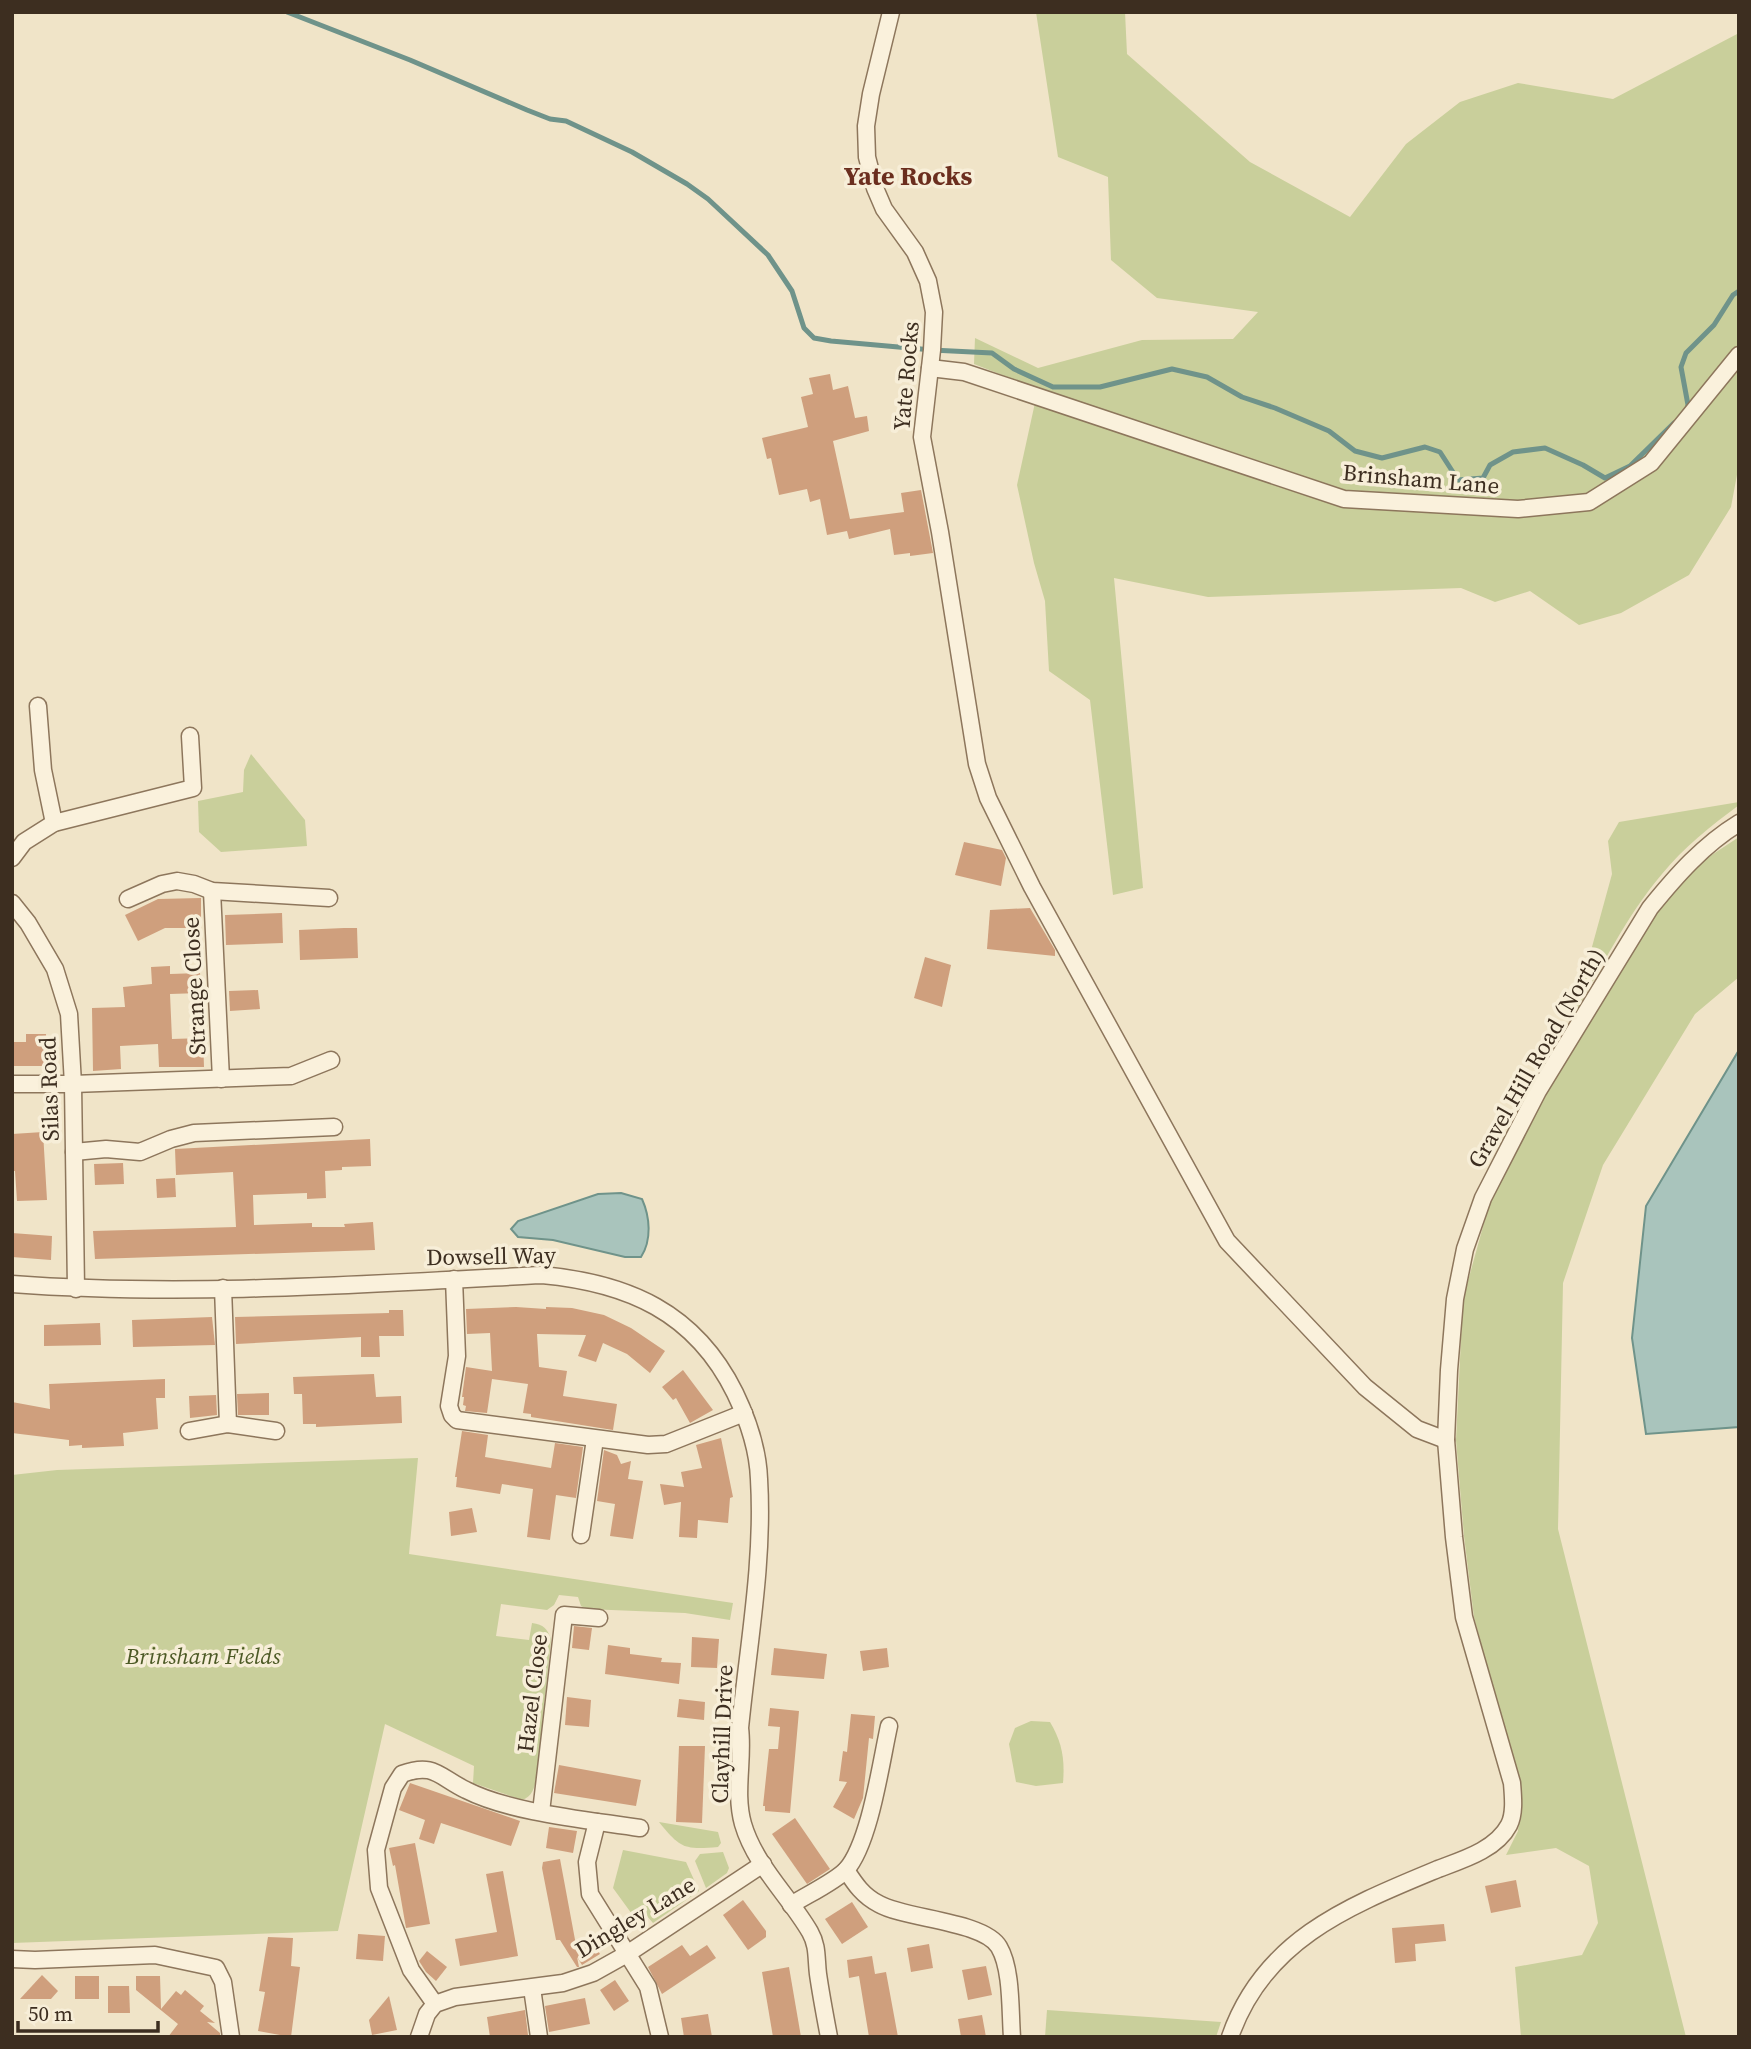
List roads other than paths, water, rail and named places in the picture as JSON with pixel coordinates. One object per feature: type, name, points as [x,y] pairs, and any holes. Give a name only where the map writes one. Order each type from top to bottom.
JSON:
[{"type":"street","name":"Yate Rocks","points":[[891,12],[871,93],[866,126],[867,157],[884,209],[915,252],[928,281],[934,312],[922,438],[940,532],[977,764],[988,798],[1032,887],[1227,1241],[1364,1387],[1417,1429],[1446,1440]]},
{"type":"street","name":"Brinsham Lane","points":[[930,368],[964,372],[1344,499],[1518,509],[1589,502],[1651,463],[1739,355]]},
{"type":"street","points":[[38,706],[43,770],[54,823]]},
{"type":"street","points":[[12,858],[24,842],[54,823],[193,788],[190,736]]},
{"type":"street","name":"Gravel Hill Road (North)","points":[[1230,2037],[1246,1998],[1260,1977],[1294,1944],[1352,1908],[1487,1847],[1510,1824],[1512,1783],[1464,1616],[1446,1440],[1455,1299],[1465,1249],[1483,1198],[1538,1091],[1650,908],[1698,854],[1739,823]]},
{"type":"street","name":"Strange Close","points":[[128,899],[162,884],[177,881],[212,891],[328,898]]},
{"type":"street","name":"Strange Close","points":[[212,891],[220,1079]]},
{"type":"street","name":"Silas Road","points":[[12,904],[28,923],[55,969],[69,1014],[74,1084],[76,1289]]},
{"type":"street","name":"Strange Close","points":[[12,1084],[291,1076],[331,1060]]},
{"type":"street","points":[[74,1152],[107,1149],[141,1152],[171,1139],[194,1133],[334,1127]]},
{"type":"street","name":"Dowsell Way","points":[[12,1283],[76,1289],[223,1288],[542,1275],[574,1278],[634,1296],[681,1323],[707,1346],[724,1371],[744,1413],[760,1478],[751,1620]]},
{"type":"street","points":[[454,1279],[457,1356],[449,1406],[457,1420],[648,1445],[666,1444],[744,1413]]},
{"type":"street","points":[[223,1288],[228,1424]]},
{"type":"street","points":[[189,1431],[228,1424],[276,1431]]},
{"type":"street","points":[[581,1535],[595,1439]]},
{"type":"street","name":"Hazel Close","points":[[541,1812],[564,1615],[599,1618]]},
{"type":"street","name":"Clayhill Drive","points":[[751,1620],[740,1728],[742,1745],[738,1793],[742,1821],[750,1844],[811,1934],[818,1951],[817,1969],[829,2037]]},
{"type":"street","points":[[792,1905],[846,1870],[858,1849],[889,1726]]},
{"type":"street","points":[[419,2037],[426,2014],[435,2004],[411,1970],[379,1888],[376,1850],[393,1788],[402,1774],[427,1768],[465,1790],[510,1806],[640,1828]]},
{"type":"street","points":[[597,1822],[587,1862],[590,1894],[648,1987],[660,2037]]},
{"type":"street","name":"Dingley Lane","points":[[435,2004],[455,1997],[563,1983],[593,1973],[627,1954],[763,1864]]},
{"type":"street","points":[[846,1870],[862,1894],[881,1906],[977,1931],[998,1944],[1006,1966],[1012,2037]]},
{"type":"street","points":[[12,1959],[155,1955],[216,1968],[223,1982],[231,2037]]},
{"type":"street","points":[[532,1988],[539,2037]]},
{"type":"water","points":[[1739,1050],[1739,1427],[1646,1434],[1632,1338],[1646,1206]]},
{"type":"water","points":[[621,1193],[642,1199],[645,1206],[648,1236],[641,1257],[625,1257],[553,1240],[518,1237],[511,1229],[518,1221],[598,1194]]},
{"type":"waterway","points":[[287,12],[550,119],[566,121],[632,152],[687,184],[708,199],[768,255],[792,291],[804,328],[814,338],[992,353],[1014,369],[1053,387],[1100,387],[1172,369],[1207,377],[1242,397],[1329,431],[1355,451],[1382,458],[1425,447],[1440,452],[1458,480],[1483,478],[1490,465],[1513,452],[1545,448],[1605,478],[1630,466],[1674,423]]},
{"type":"waterway","points":[[1686,412],[1688,405],[1681,367],[1686,353],[1714,325],[1733,295],[1739,291]]},
{"type":"district","name":"Yate Rocks","points":[[908,176]]},
{"type":"park label","name":"Brinsham Fields","points":[[203,1656]]}]
